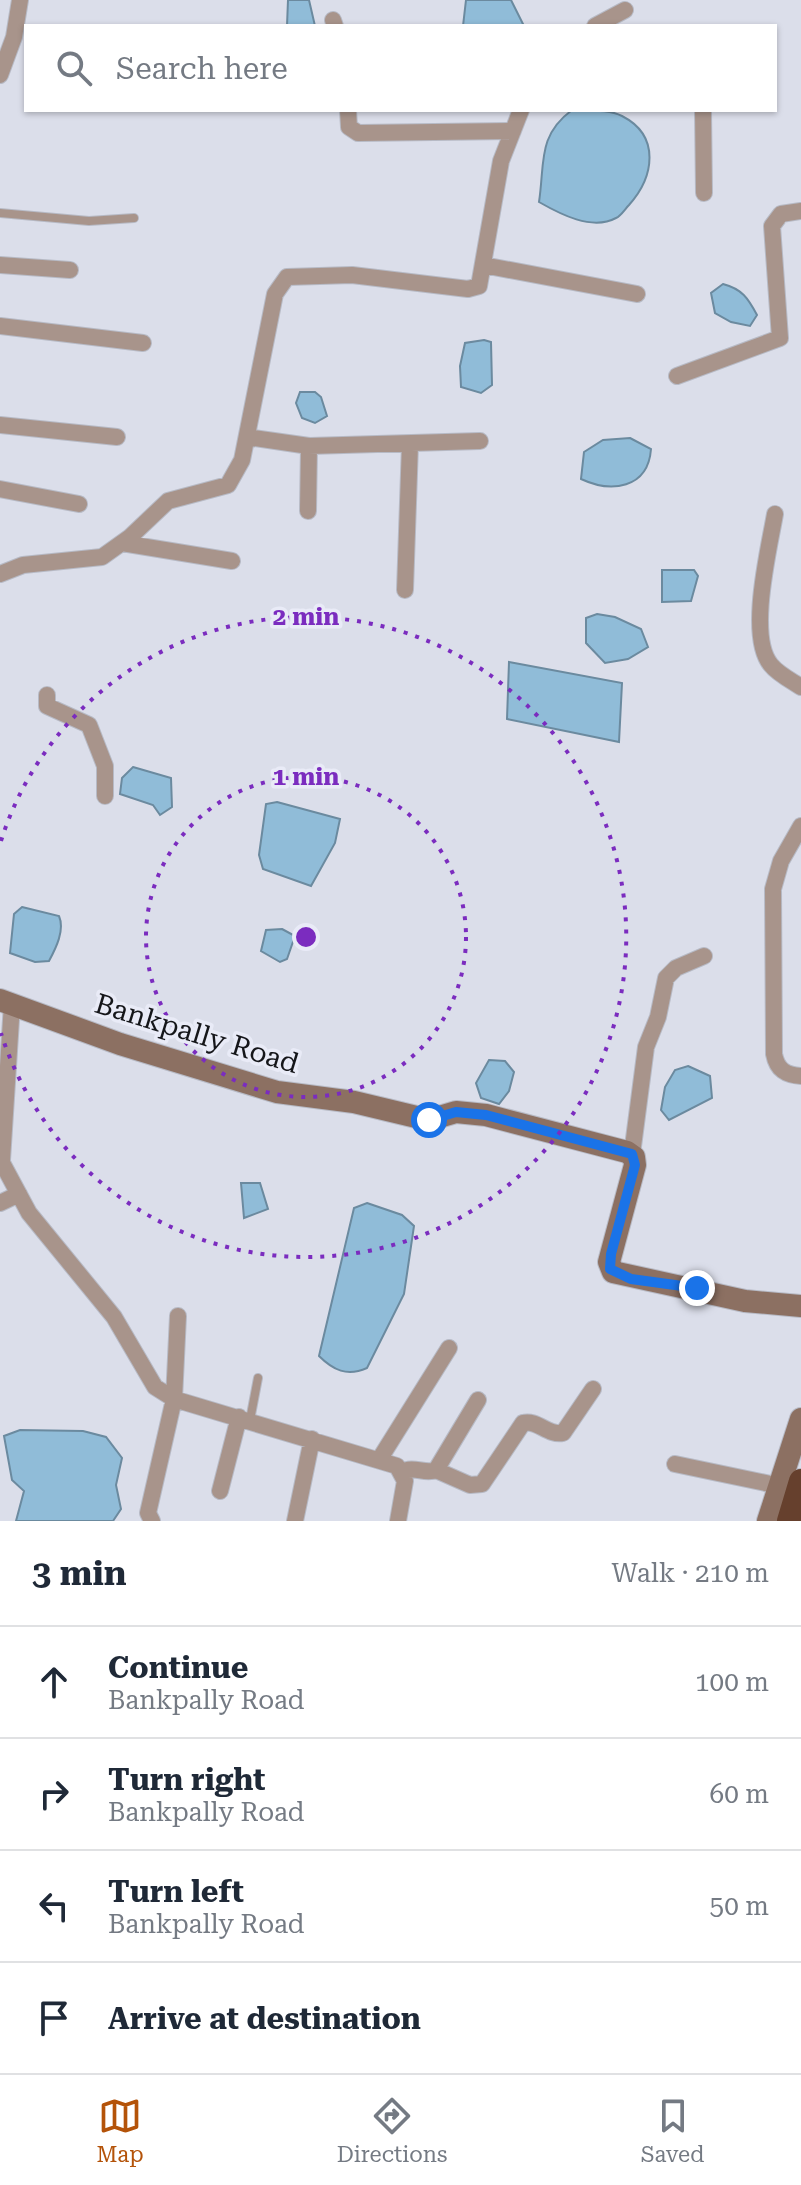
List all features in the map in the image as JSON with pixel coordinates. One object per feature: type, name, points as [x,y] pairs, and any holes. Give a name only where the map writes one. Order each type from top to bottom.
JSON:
[{"type":"highway","points":[[789,1521],[790,1484]]},
{"type":"street","points":[[0,75],[7,36],[20,0]]},
{"type":"street","points":[[599,24],[625,10]]},
{"type":"street","points":[[348,112],[349,127],[358,133],[513,131]]},
{"type":"street","points":[[0,574],[23,565],[89,561],[111,553],[168,501],[228,485],[242,460],[275,294],[287,277],[352,275],[468,289],[479,286],[501,161],[520,112]]},
{"type":"street","points":[[703,112],[704,193]]},
{"type":"street","points":[[677,376],[780,338],[772,226],[781,214],[801,211]]},
{"type":"street","points":[[0,265],[70,270]]},
{"type":"street","points":[[483,265],[534,278],[637,294]]},
{"type":"street","points":[[0,326],[143,343]]},
{"type":"street","points":[[0,425],[117,437]]},
{"type":"street","points":[[247,437],[309,446],[480,441]]},
{"type":"street","points":[[405,590],[410,444]]},
{"type":"street","points":[[308,511],[309,446]]},
{"type":"street","points":[[0,489],[79,504]]},
{"type":"street","points":[[775,514],[764,581],[760,637],[771,666],[801,687]]},
{"type":"street","points":[[122,543],[232,561]]},
{"type":"street","points":[[47,695],[47,706],[89,725],[105,766],[105,796]]},
{"type":"street","points":[[801,826],[781,861],[773,889],[774,1054],[784,1073],[801,1076]]},
{"type":"street","points":[[704,956],[676,968],[666,978],[658,1017],[646,1047],[632,1154],[635,1165],[609,1262],[613,1272],[745,1301],[801,1306]]},
{"type":"street","points":[[6,1002],[1,1160],[29,1213],[114,1317],[155,1387],[174,1399],[397,1466],[405,1481],[398,1521]]},
{"type":"street","name":"Bankpally Road","points":[[6,1002],[120,1044],[277,1092],[354,1102],[429,1120],[456,1112],[486,1115],[632,1154]]},
{"type":"street","points":[[0,1203],[19,1194]]},
{"type":"street","points":[[152,1521],[148,1513],[174,1399],[178,1316]]},
{"type":"street","points":[[379,1460],[449,1348]]},
{"type":"street","points":[[436,1470],[470,1485],[482,1484],[523,1423],[531,1422],[555,1434],[563,1433],[593,1389]]},
{"type":"street","points":[[402,1472],[412,1468],[430,1472],[436,1470],[478,1400]]},
{"type":"street","points":[[220,1491],[244,1418]]},
{"type":"street","points":[[768,1521],[790,1484],[801,1419]]},
{"type":"street","points":[[295,1521],[312,1439]]},
{"type":"street","points":[[675,1464],[790,1484]]},
{"type":"lane","points":[[0,213],[89,221],[134,218]]},
{"type":"lane","points":[[244,1418],[258,1378]]},
{"type":"water","points":[[288,0],[309,0],[315,24],[287,24]]},
{"type":"water","points":[[466,0],[511,0],[523,24],[463,24]]},
{"type":"water","points":[[570,112],[608,112],[635,124],[643,134],[650,158],[648,170],[637,194],[616,218],[607,222],[587,222],[539,202],[545,151],[553,130]]},
{"type":"water","points":[[723,284],[740,292],[751,304],[757,315],[750,326],[731,322],[715,313],[711,293]]},
{"type":"water","points":[[491,342],[492,385],[481,393],[461,387],[460,366],[465,343]]},
{"type":"water","points":[[300,392],[315,392],[321,397],[327,416],[315,423],[302,418],[296,403]]},
{"type":"water","points":[[630,438],[651,449],[643,473],[635,480],[604,486],[581,479],[584,452],[603,440]]},
{"type":"water","points":[[662,570],[694,570],[698,576],[691,601],[662,602]]},
{"type":"water","points":[[597,614],[615,617],[641,629],[648,647],[628,659],[605,663],[586,643],[586,618]]},
{"type":"water","points":[[509,662],[622,683],[619,742],[507,719]]},
{"type":"water","points":[[133,767],[171,778],[172,807],[160,815],[153,805],[120,794],[122,778]]},
{"type":"water","points":[[277,802],[340,819],[335,843],[311,886],[263,869],[259,855],[266,804]]},
{"type":"water","points":[[22,907],[59,916],[60,933],[49,961],[35,962],[10,953],[14,914]]},
{"type":"water","points":[[282,929],[295,936],[287,959],[280,962],[261,951],[266,930]]},
{"type":"water","points":[[489,1060],[505,1061],[514,1072],[509,1091],[499,1104],[481,1098],[476,1083]]},
{"type":"water","points":[[688,1066],[710,1076],[712,1098],[669,1120],[661,1110],[665,1087],[675,1070]]},
{"type":"water","points":[[241,1183],[260,1183],[268,1209],[244,1218]]},
{"type":"water","points":[[367,1203],[402,1215],[414,1226],[404,1294],[367,1368],[347,1372],[335,1368],[319,1356],[354,1208]]},
{"type":"water","points":[[20,1430],[83,1431],[106,1437],[122,1458],[116,1485],[121,1509],[113,1521],[16,1521],[24,1491],[12,1480],[4,1436]]},
{"type":"route","points":[[429,1120],[464,1111],[632,1154],[635,1165],[609,1262],[610,1269],[631,1279],[697,1288]]}]
